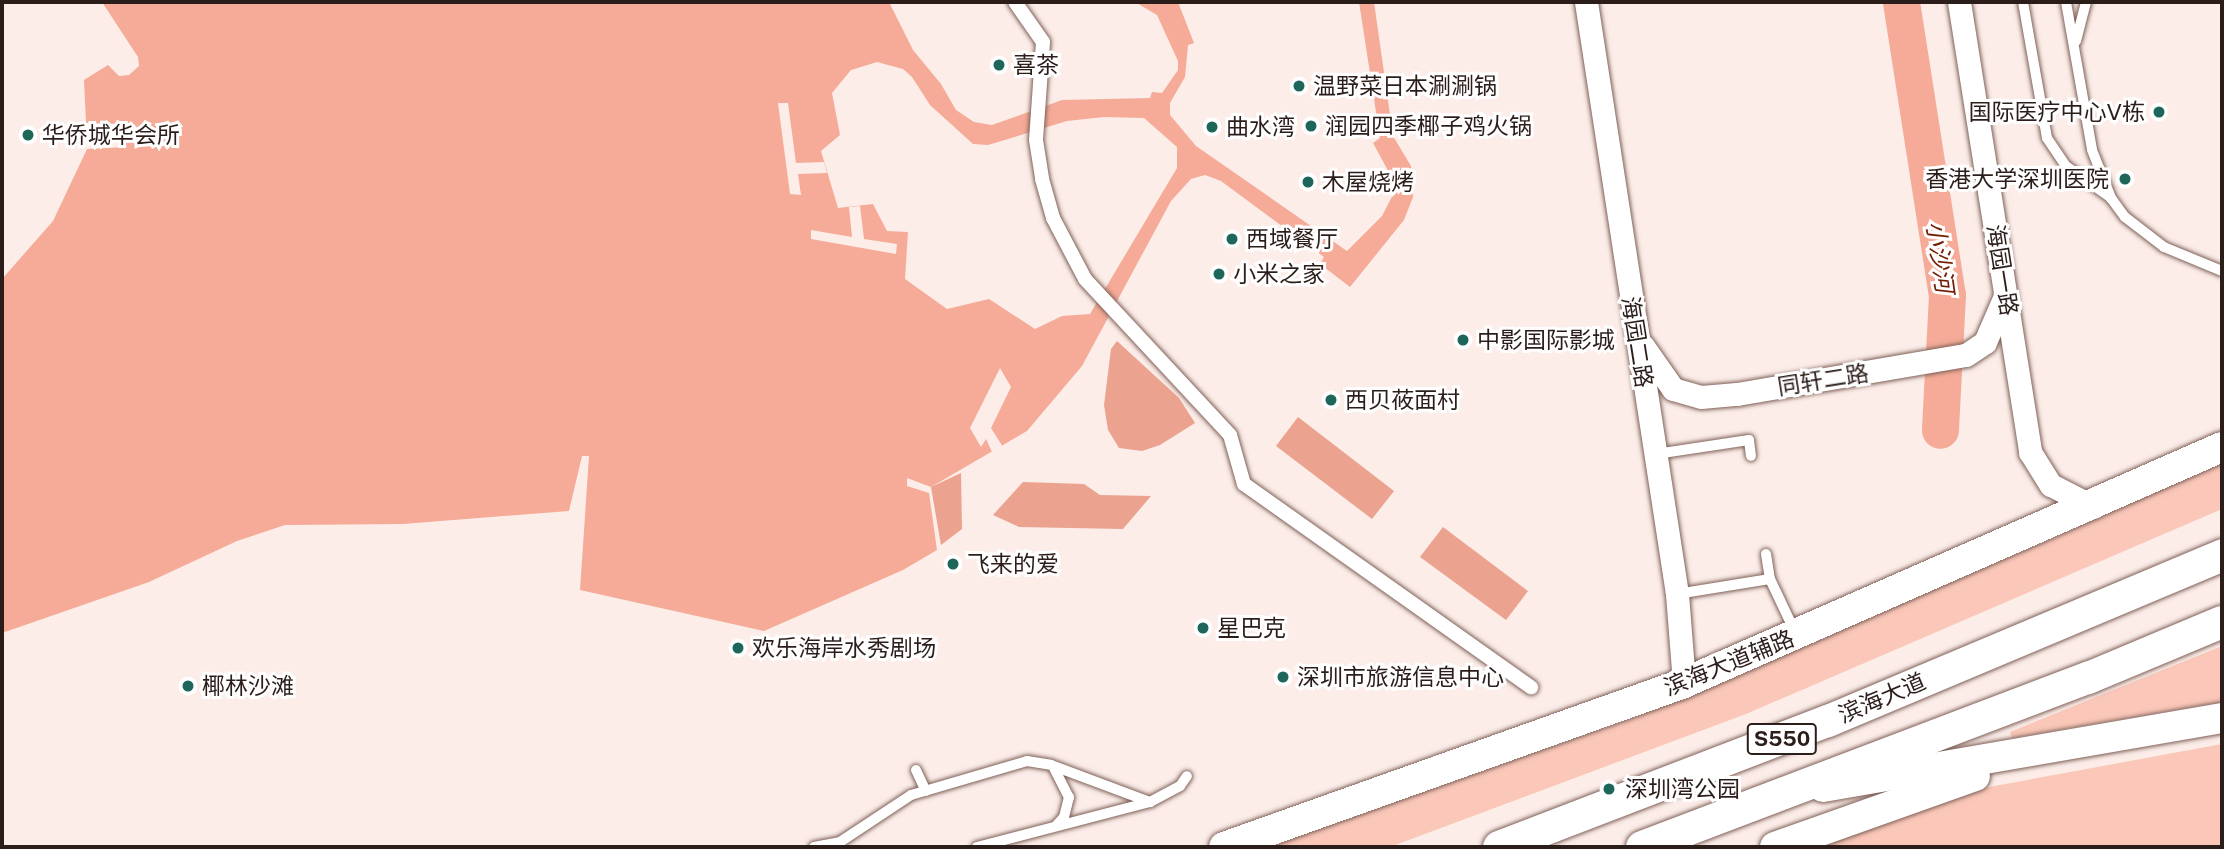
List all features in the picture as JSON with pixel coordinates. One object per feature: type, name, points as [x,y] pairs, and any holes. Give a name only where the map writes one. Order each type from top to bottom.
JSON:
[{"type":"highway","points":[[2061,622],[2222,535]]},
{"type":"highway","name":"滨海大道","points":[[1499,847],[1828,721],[2222,555]]},
{"type":"highway","name":"S550","points":[[1642,847],[1786,794],[2222,622]]},
{"type":"main road","name":"滨海大道辅路","points":[[1224,847],[1684,683],[2094,507],[2222,447]]},
{"type":"main road","points":[[1786,794],[2222,718]]},
{"type":"main road","points":[[1775,847],[1944,786],[2120,734]]},
{"type":"street","points":[[1015,2],[1043,42],[1037,140],[1053,218],[1085,279],[1119,319],[1230,435],[1244,484],[1531,687]]},
{"type":"street","name":"海园二路","points":[[1585,2],[1656,454],[1676,594],[1684,683]]},
{"type":"street","name":"海园一路","points":[[1959,2],[2006,292],[2026,436],[2036,465],[2059,492],[2094,507]]},
{"type":"street","name":"同轩二路","points":[[1635,330],[1673,389],[1701,397],[1966,355],[1989,336],[2006,292]]},
{"type":"lane","points":[[2023,2],[2047,138],[2067,166],[2111,198]]},
{"type":"lane","points":[[2066,2],[2092,150],[2111,198],[2125,217],[2164,247],[2222,271]]},
{"type":"lane","points":[[2077,58],[2076,38],[2086,2]]},
{"type":"lane","points":[[1656,454],[1749,440],[1751,456]]},
{"type":"lane","points":[[1766,554],[1770,579],[1797,636]]},
{"type":"lane","points":[[1676,594],[1770,579]]},
{"type":"lane","points":[[814,847],[839,842],[911,795],[1013,764],[1051,765],[1150,802]]},
{"type":"lane","points":[[1051,765],[1069,797],[1064,817],[1055,826]]},
{"type":"lane","points":[[916,770],[926,791]]},
{"type":"lane","points":[[976,847],[1150,802],[1180,786],[1187,776]]},
{"type":"shaded area","points":[[102,2],[889,2],[913,50],[941,84],[956,110],[974,122],[992,125],[1062,100],[1150,98],[1152,92],[1162,93],[1178,70],[1178,61],[1157,15],[1135,2],[1178,2],[1194,43],[1188,45],[1185,77],[1170,103],[1170,115],[1196,146],[1347,251],[1382,216],[1397,187],[1373,143],[1380,138],[1359,2],[1374,2],[1393,136],[1411,166],[1413,197],[1404,220],[1350,287],[1320,264],[1324,257],[1221,181],[1205,175],[1191,179],[1171,201],[1082,366],[1027,431],[931,487],[907,478],[907,486],[929,493],[937,550],[903,570],[764,631],[580,590],[589,456],[582,456],[569,511],[403,524],[285,525],[237,541],[149,582],[2,633],[2,279],[53,221],[87,149],[126,147],[125,124],[86,123],[84,80],[108,65],[119,76],[129,75],[139,66],[138,57]],"holes":[[[877,62],[903,69],[912,77],[930,105],[973,144],[988,145],[1067,121],[1104,117],[1144,118],[1177,147],[1177,168],[1090,314],[1062,316],[1035,329],[989,299],[947,309],[905,279],[908,232],[887,231],[873,204],[838,208],[821,151],[840,135],[832,93],[851,70]]]},
{"type":"shaded area","points":[[1117,341],[1179,398],[1195,423],[1160,445],[1142,451],[1119,448],[1108,430],[1104,405],[1111,349]]},
{"type":"shaded area","points":[[1298,417],[1394,491],[1372,519],[1276,446]]},
{"type":"shaded area","points":[[2222,457],[2222,509],[1746,714],[1390,847],[1262,847],[1632,719],[2068,532]]},
{"type":"shaded area","points":[[961,473],[962,529],[941,545],[931,487]]},
{"type":"shaded area","points":[[1023,482],[1084,484],[1100,495],[1151,496],[1123,529],[1019,527],[993,515]]},
{"type":"shaded area","points":[[1443,527],[1528,591],[1506,620],[1420,557]]},
{"type":"shaded area","points":[[2222,646],[2222,702],[2012,738],[2010,732]]},
{"type":"shaded area","points":[[2222,744],[2222,847],[1795,847],[1935,797]]},
{"type":"pier","points":[[778,103],[788,103],[796,163],[824,162],[827,173],[798,174],[801,195],[790,194]]},
{"type":"pier","points":[[860,206],[864,239],[897,244],[896,254],[811,239],[811,230],[852,237],[849,207]]},
{"type":"pier","points":[[1000,368],[1011,387],[991,428],[1003,447],[993,454],[986,439],[981,447],[970,428]]},
{"type":"waterway","name":"小沙河","points":[[1901,2],[1947,295],[1940,430]]},
{"type":"place","name":"喜茶","points":[[999,65]]},
{"type":"place","name":"温野菜日本涮涮锅","points":[[1299,86]]},
{"type":"place","name":"国际医疗中心V栋","points":[[2159,112]]},
{"type":"place","name":"润园四季椰子鸡火锅","points":[[1311,126]]},
{"type":"place","name":"曲水湾","points":[[1212,127]]},
{"type":"place","name":"华侨城华会所","points":[[28,135]]},
{"type":"place","name":"香港大学深圳医院","points":[[2125,179]]},
{"type":"place","name":"木屋烧烤","points":[[1308,182]]},
{"type":"place","name":"西域餐厅","points":[[1232,239]]},
{"type":"place","name":"小米之家","points":[[1219,274]]},
{"type":"place","name":"中影国际影城","points":[[1463,340]]},
{"type":"place","name":"西贝莜面村","points":[[1331,400]]},
{"type":"place","name":"飞来的爱","points":[[953,564]]},
{"type":"place","name":"星巴克","points":[[1203,628]]},
{"type":"place","name":"欢乐海岸水秀剧场","points":[[738,648]]},
{"type":"place","name":"深圳市旅游信息中心","points":[[1283,677]]},
{"type":"place","name":"椰林沙滩","points":[[188,686]]},
{"type":"place","name":"深圳湾公园","points":[[1609,789]]}]
